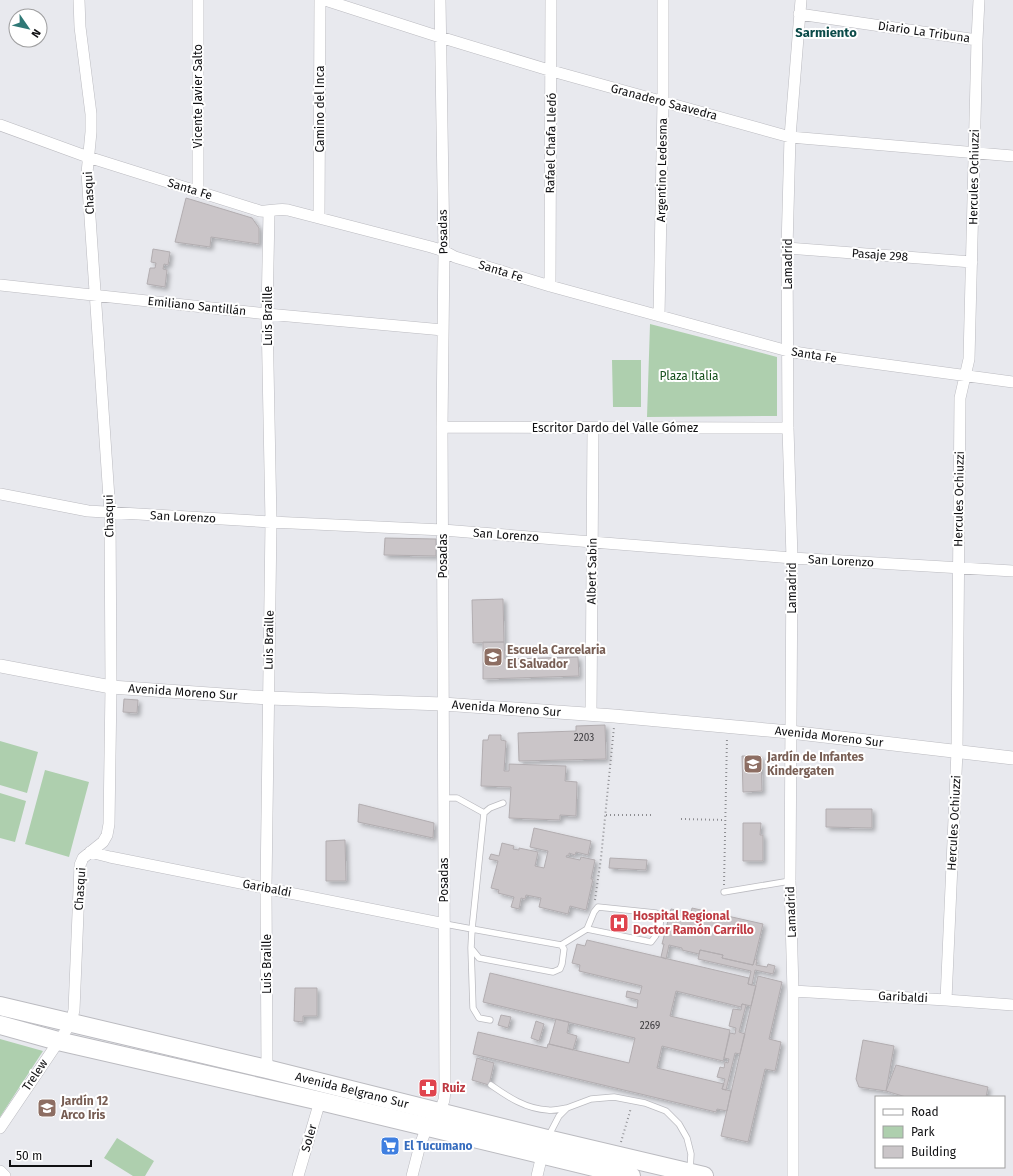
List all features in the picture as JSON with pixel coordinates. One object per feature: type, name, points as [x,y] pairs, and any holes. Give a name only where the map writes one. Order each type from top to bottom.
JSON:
[{"type":"highway","name":"Avenida Belgrano Sur","points":[[0,1006],[440,1111],[631,1176]]},
{"type":"highway","name":"Avenida Belgrano Sur","points":[[0,1025],[58,1041],[428,1126],[545,1147],[617,1155],[697,1174]]},
{"type":"street","name":"Chasqui","points":[[71,1022],[74,1010],[80,865],[83,858],[103,842],[107,835],[109,824],[111,687],[109,484],[87,173],[91,132],[91,114],[78,0]]},
{"type":"street","name":"Vicente Javier Salto","points":[[198,0],[198,191]]},
{"type":"street","name":"Camino del Inca","points":[[319,218],[320,0]]},
{"type":"street","name":"Granadero Saavedra","points":[[325,0],[552,71],[790,137],[1013,156]]},
{"type":"street","name":"Posadas","points":[[440,0],[444,251],[442,427],[445,924],[445,1091],[444,1100],[440,1111]]},
{"type":"street","name":"Rafael Chafa Lledó","points":[[550,286],[552,0]]},
{"type":"street","name":"Argentino Ledesma","points":[[659,316],[663,101],[663,0]]},
{"type":"street","name":"Lamadrid","points":[[793,1176],[793,991],[790,881],[792,558],[788,428],[787,248],[790,137],[801,0]]},
{"type":"street","name":"Hercules Ochiuzzi","points":[[946,1000],[957,751],[960,398],[969,359],[979,0]]},
{"type":"street","name":"Diario La Tribuna","points":[[799,14],[977,40]]},
{"type":"street","name":"Santa Fe","points":[[0,125],[88,157],[260,211],[269,212],[281,209],[444,251],[455,257],[550,286],[788,351],[1013,382]]},
{"type":"street","name":"Luis Braille","points":[[267,1069],[266,888],[271,522],[267,314],[269,212]]},
{"type":"street","name":"Pasaje 298","points":[[787,248],[972,262]]},
{"type":"street","name":"Emiliano Santillán","points":[[0,285],[267,314],[443,330]]},
{"type":"street","name":"Escritor Dardo del Valle Gómez","points":[[442,427],[788,428]]},
{"type":"street","name":"Albert Sabin","points":[[591,714],[593,428]]},
{"type":"street","name":"San Lorenzo","points":[[0,494],[88,511],[271,522],[443,530],[792,558],[1013,570]]},
{"type":"street","name":"Avenida Moreno Sur","points":[[0,666],[111,687],[268,698],[443,704],[591,714],[790,732],[1013,758]]},
{"type":"street","name":"Garibaldi","points":[[90,852],[118,859],[445,924]]},
{"type":"street","name":"Garibaldi","points":[[793,991],[1013,1005]]},
{"type":"street","name":"Trelew","points":[[0,1128],[71,1022]]},
{"type":"street","name":"Soler","points":[[298,1176],[320,1101]]},
{"type":"street","points":[[412,1176],[420,1145],[428,1126],[440,1111]]},
{"type":"street","points":[[537,1176],[545,1147]]},
{"type":"lane","points":[[444,798],[457,798],[484,813]]},
{"type":"lane","points":[[490,1020],[479,1018],[473,1008],[471,948],[472,929],[484,813],[490,808],[503,803]]},
{"type":"lane","points":[[724,892],[790,881]]},
{"type":"lane","points":[[445,924],[561,945],[587,929],[594,912],[598,907],[656,913],[660,918],[659,928],[656,936],[651,942],[587,929]]},
{"type":"lane","points":[[471,948],[479,958],[554,972],[560,969],[562,964],[564,949],[561,945]]},
{"type":"lane","points":[[491,1085],[513,1100],[530,1107],[549,1110],[567,1108],[591,1099],[614,1097],[645,1103],[666,1111],[679,1124],[687,1138],[697,1174]]},
{"type":"lane","points":[[545,1147],[559,1116],[567,1108]]},
{"type":"path","points":[[594,912],[606,815],[614,733],[614,716]]},
{"type":"path","points":[[724,892],[727,741],[729,726]]},
{"type":"path","points":[[606,815],[654,815]]},
{"type":"path","points":[[681,819],[725,820]]},
{"type":"path","points":[[617,1155],[633,1100]]},
{"type":"green space","name":"Plaza Italia","points":[[650,324],[777,357],[777,416],[647,417]]},
{"type":"green space","points":[[612,360],[641,360],[641,407],[613,407]]},
{"type":"green space","points":[[0,741],[38,752],[27,793],[0,785]]},
{"type":"green space","points":[[45,770],[89,782],[69,857],[25,844]]},
{"type":"green space","points":[[0,793],[26,801],[15,842],[0,838]]},
{"type":"green space","points":[[0,1039],[43,1051],[0,1117]]},
{"type":"green space","points":[[117,1138],[154,1161],[145,1176],[133,1176],[104,1158]]},
{"type":"building","points":[[186,198],[252,218],[259,228],[259,244],[211,237],[210,247],[175,242]]},
{"type":"building","points":[[153,249],[170,252],[168,265],[164,264],[163,269],[167,270],[165,287],[147,284],[150,268],[155,268],[156,263],[151,262]]},
{"type":"building","points":[[385,538],[436,539],[436,556],[384,555]]},
{"type":"building","points":[[503,599],[504,642],[473,643],[472,600]]},
{"type":"building","points":[[483,642],[504,642],[505,659],[578,657],[579,676],[483,679]]},
{"type":"building","points":[[124,699],[138,700],[137,713],[123,712]]},
{"type":"building","points":[[605,725],[606,759],[519,761],[518,733],[576,731],[576,726]]},
{"type":"building","points":[[489,735],[501,735],[501,740],[506,741],[504,771],[509,771],[509,764],[566,766],[565,781],[577,782],[576,816],[560,815],[560,820],[509,818],[511,787],[481,786],[483,740],[488,740]]},
{"type":"building","points":[[742,756],[761,756],[762,791],[743,792]]},
{"type":"building","points":[[359,804],[434,823],[433,838],[358,822]]},
{"type":"building","points":[[826,809],[872,809],[872,828],[826,827]]},
{"type":"building","points":[[743,823],[761,823],[760,835],[763,835],[763,861],[743,861]]},
{"type":"building","points":[[534,828],[591,841],[588,855],[576,852],[575,855],[569,853],[569,856],[567,855],[566,857],[580,860],[581,857],[595,860],[591,879],[593,879],[586,910],[570,906],[568,914],[539,907],[541,898],[526,895],[525,899],[521,898],[519,909],[511,907],[514,897],[498,893],[499,890],[491,888],[498,861],[489,859],[491,854],[499,856],[502,843],[514,846],[513,849],[519,850],[519,848],[538,852],[535,866],[544,868],[548,851],[530,847]]},
{"type":"building","points":[[345,840],[346,881],[326,881],[326,841]]},
{"type":"building","points":[[610,858],[647,860],[646,870],[609,868]]},
{"type":"building","points":[[692,908],[763,924],[753,965],[722,958],[723,955],[700,950],[699,954],[669,945],[666,959],[661,957],[664,944],[662,944],[671,909],[691,913]]},
{"type":"building","points":[[587,940],[749,978],[748,984],[756,986],[751,1006],[742,1004],[741,1007],[676,991],[670,1016],[730,1030],[723,1061],[662,1046],[657,1068],[724,1084],[722,1089],[731,1091],[727,1111],[717,1109],[716,1112],[473,1054],[478,1032],[547,1048],[549,1044],[629,1063],[635,1038],[483,1002],[490,973],[637,1008],[638,1000],[626,997],[627,991],[640,994],[642,986],[579,971],[580,965],[572,963],[577,944],[585,946]]},
{"type":"building","points":[[700,950],[723,955],[722,958],[753,965],[755,959],[757,960],[756,965],[767,967],[768,964],[775,966],[773,974],[755,970],[752,985],[748,984],[751,971],[698,959]]},
{"type":"building","points":[[758,976],[782,982],[769,1039],[781,1042],[775,1071],[765,1069],[748,1142],[721,1136]]},
{"type":"building","points":[[295,988],[317,988],[317,1016],[303,1016],[303,1022],[294,1021]]},
{"type":"building","points":[[742,1004],[746,1005],[739,1032],[745,1034],[740,1054],[735,1053],[726,1090],[722,1089],[725,1079],[717,1077],[720,1067],[724,1068],[725,1062],[728,1063],[729,1059],[724,1058],[730,1033],[735,1034],[736,1028],[729,1026],[733,1009],[741,1010]]},
{"type":"building","points":[[501,1015],[511,1017],[508,1028],[498,1025]]},
{"type":"building","points":[[556,1019],[569,1022],[567,1033],[577,1036],[573,1050],[549,1044]]},
{"type":"building","points":[[536,1021],[544,1024],[539,1041],[531,1038]]},
{"type":"building","points":[[863,1040],[894,1046],[886,1091],[859,1087],[856,1079]]},
{"type":"building","points":[[477,1058],[494,1063],[489,1085],[472,1080]]},
{"type":"building","points":[[896,1065],[988,1087],[986,1096],[903,1096],[886,1091]]},
{"type":"place","name":"Escuela Carcelaria El Salvador","points":[[493,657]]},
{"type":"place","name":"Jardín de Infantes Kindergaten","points":[[753,764]]},
{"type":"place","name":"Hospital Regional Doctor Ramón Carrillo","points":[[619,923]]},
{"type":"place","name":"Ruiz","points":[[428,1088]]},
{"type":"place","name":"Jardín 12 Arco Iris","points":[[47,1108]]},
{"type":"place","name":"El Tucumano","points":[[390,1146]]},
{"type":"district","name":"Sarmiento","points":[[826,32]]}]
